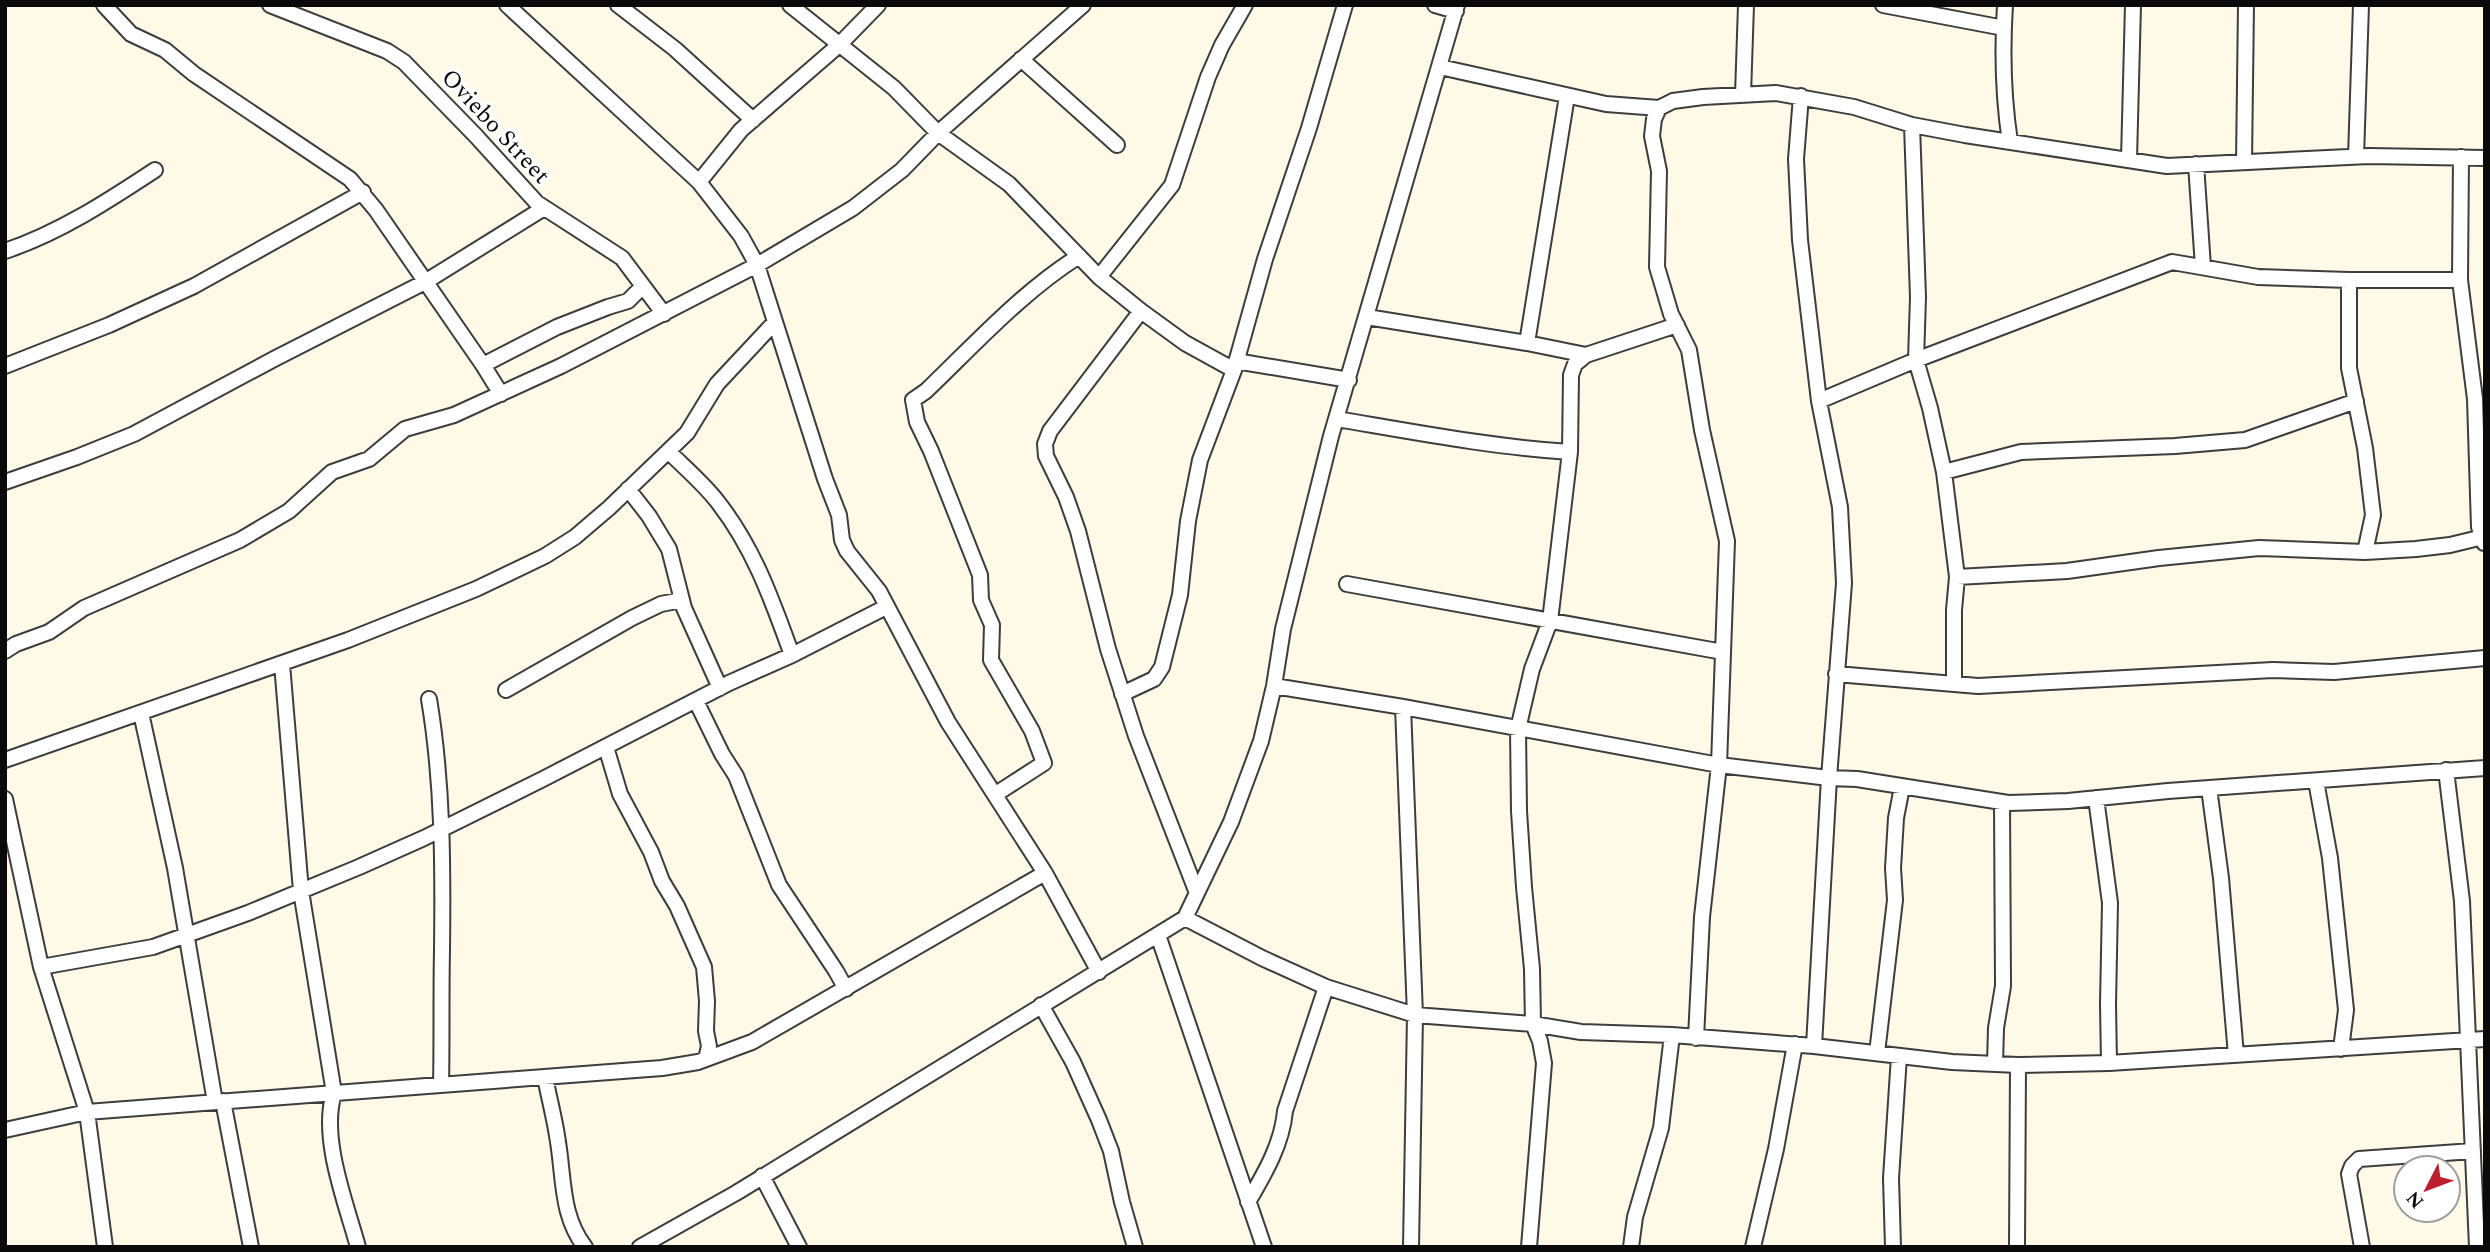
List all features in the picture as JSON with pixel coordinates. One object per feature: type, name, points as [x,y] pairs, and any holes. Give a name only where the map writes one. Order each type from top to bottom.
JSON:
[{"type":"street","points":[[104,5],[131,34],[166,50],[194,74],[350,179],[363,192],[501,394]]},
{"type":"street","name":"Oviebo Street","points":[[270,5],[387,51],[404,62],[544,208],[622,258],[664,314]]},
{"type":"street","points":[[507,5],[699,182],[741,236],[757,265],[839,515],[846,551],[879,591],[953,731],[1045,873],[1099,972]]},
{"type":"street","points":[[618,5],[675,49],[753,120]]},
{"type":"street","points":[[790,5],[894,88],[938,133],[1009,184],[1100,277],[1185,343],[1235,366],[1349,380]]},
{"type":"street","points":[[699,182],[731,141],[839,45],[878,5]]},
{"type":"street","points":[[5,651],[20,642],[48,632],[84,608],[240,540],[289,511],[332,472],[369,459],[405,429],[454,415],[664,314],[757,265],[853,208],[902,170],[938,133],[1083,5]]},
{"type":"street","points":[[1100,277],[1172,185],[1208,77],[1222,45],[1245,5]]},
{"type":"street","points":[[1122,694],[1154,679],[1162,667],[1180,595],[1188,520],[1200,460],[1235,366],[1265,259],[1309,128],[1345,5]]},
{"type":"street","points":[[640,1247],[762,1176],[1185,918],[1231,822],[1261,741],[1275,686],[1283,629],[1331,436],[1457,8],[1435,5]]},
{"type":"street","points":[[1743,94],[1746,5]]},
{"type":"street","points":[[1883,5],[2004,28]]},
{"type":"street","points":[[2005,5],[2004,98],[2010,142]]},
{"type":"street","points":[[2129,159],[2133,5]]},
{"type":"street","points":[[2244,162],[2246,5]]},
{"type":"street","points":[[2356,157],[2361,5]]},
{"type":"street","points":[[1021,59],[1117,145]]},
{"type":"street","points":[[1440,67],[1606,104],[1659,108],[1673,101],[1743,94],[1776,93],[1801,96],[1854,107],[1912,125],[2166,166],[2356,157],[2485,158]]},
{"type":"street","points":[[1527,343],[1567,96]]},
{"type":"street","points":[[1801,96],[1796,159],[1800,240],[1819,401],[1840,507],[1844,583],[1829,778],[1814,1045]]},
{"type":"street","points":[[1659,108],[1654,119],[1652,136],[1659,171],[1657,267],[1671,314],[1689,350],[1702,430],[1727,541],[1719,765],[1702,917],[1696,1038]]},
{"type":"street","points":[[1912,125],[1918,297],[1916,360],[1944,472],[1957,577],[1954,684]]},
{"type":"street","points":[[1957,577],[2067,570],[2259,548],[2365,552],[2416,549],[2484,540],[2479,527],[2475,399],[2460,281],[2461,157]]},
{"type":"street","points":[[2196,164],[2203,267]]},
{"type":"street","points":[[5,251],[31,242],[97,207],[155,170]]},
{"type":"street","points":[[5,366],[109,325],[194,286],[363,192]]},
{"type":"street","points":[[5,482],[134,434],[425,282],[544,208]]},
{"type":"street","points":[[996,794],[1044,763],[1032,731],[991,660],[992,625],[981,600],[980,575],[917,422],[913,400],[926,391],[1033,290],[1079,256]]},
{"type":"street","points":[[1819,401],[1916,360],[2172,262],[2258,277],[2460,281]]},
{"type":"street","points":[[2349,280],[2349,368],[2365,448],[2373,515],[2365,552]]},
{"type":"street","points":[[483,365],[557,327],[628,301],[643,286]]},
{"type":"street","points":[[1142,311],[1050,431],[1045,444],[1046,456],[1066,497],[1078,531],[1122,694],[1197,892]]},
{"type":"street","points":[[1367,317],[1586,355]]},
{"type":"street","points":[[5,760],[282,664],[466,594],[545,556],[575,537],[687,433],[717,384],[774,323]]},
{"type":"street","points":[[1529,1247],[1544,1063],[1540,1041],[1533,1024],[1532,969],[1519,811],[1518,729],[1532,669],[1550,621],[1570,452],[1572,375],[1575,364],[1586,355],[1677,325]]},
{"type":"street","points":[[1944,472],[2021,452],[2175,446],[2245,440],[2356,401]]},
{"type":"street","points":[[1337,419],[1478,442],[1570,452]]},
{"type":"street","points":[[668,451],[716,500],[742,537],[759,566],[792,655]]},
{"type":"street","points":[[628,489],[649,516],[669,549],[682,600],[720,688]]},
{"type":"street","points":[[1347,584],[1723,652]]},
{"type":"street","points":[[506,690],[632,618],[661,604],[682,600]]},
{"type":"street","points":[[41,967],[153,947],[301,891],[442,829],[886,607]]},
{"type":"street","points":[[1836,674],[1992,685],[2273,670],[2334,672],[2485,658]]},
{"type":"street","points":[[282,664],[301,891],[334,1093],[329,1108],[332,1143],[358,1247]]},
{"type":"street","points":[[1275,686],[1719,765],[1857,779],[2002,802],[2096,798],[2485,768]]},
{"type":"street","points":[[429,699],[437,747],[442,829],[441,1085]]},
{"type":"street","points":[[696,701],[736,776],[779,884],[846,989]]},
{"type":"street","points":[[1403,707],[1415,1015],[1411,1247]]},
{"type":"street","points":[[141,713],[251,1247]]},
{"type":"street","points":[[606,747],[621,794],[704,967],[709,1046],[706,1059]]},
{"type":"street","points":[[2446,770],[2462,901],[2477,1247]]},
{"type":"street","points":[[2316,781],[2330,858],[2346,1010],[2341,1049]]},
{"type":"street","points":[[1877,1053],[1895,900],[1893,868],[1896,818],[1902,787]]},
{"type":"street","points":[[2209,788],[2222,892],[2236,1055]]},
{"type":"street","points":[[2096,798],[2110,903],[2109,1063]]},
{"type":"street","points":[[5,799],[11,852],[41,967],[87,1112],[105,1247]]},
{"type":"street","points":[[1995,1064],[1996,1028],[2003,986],[2002,802]]},
{"type":"street","points":[[5,1130],[87,1112],[662,1068],[706,1059],[752,1042],[1045,873]]},
{"type":"street","points":[[1185,918],[1326,987],[1415,1015],[1533,1024],[1581,1032],[1814,1045],[1899,1056],[2018,1065],[2109,1063],[2485,1039]]},
{"type":"street","points":[[1158,934],[1264,1247]]},
{"type":"street","points":[[1248,1202],[1263,1176],[1283,1130],[1285,1111],[1326,987]]},
{"type":"street","points":[[1041,1005],[1073,1062],[1099,1120],[1111,1151],[1135,1247]]},
{"type":"street","points":[[1631,1247],[1635,1217],[1661,1128],[1672,1035]]},
{"type":"street","points":[[1753,1247],[1776,1149],[1795,1044]]},
{"type":"street","points":[[1893,1247],[1891,1178],[1899,1056]]},
{"type":"street","points":[[2017,1247],[2018,1065]]},
{"type":"street","points":[[545,1077],[558,1141],[565,1201],[573,1231],[585,1247]]},
{"type":"street","points":[[2362,1247],[2349,1174],[2359,1159],[2473,1151]]},
{"type":"street","points":[[762,1176],[799,1247]]}]
